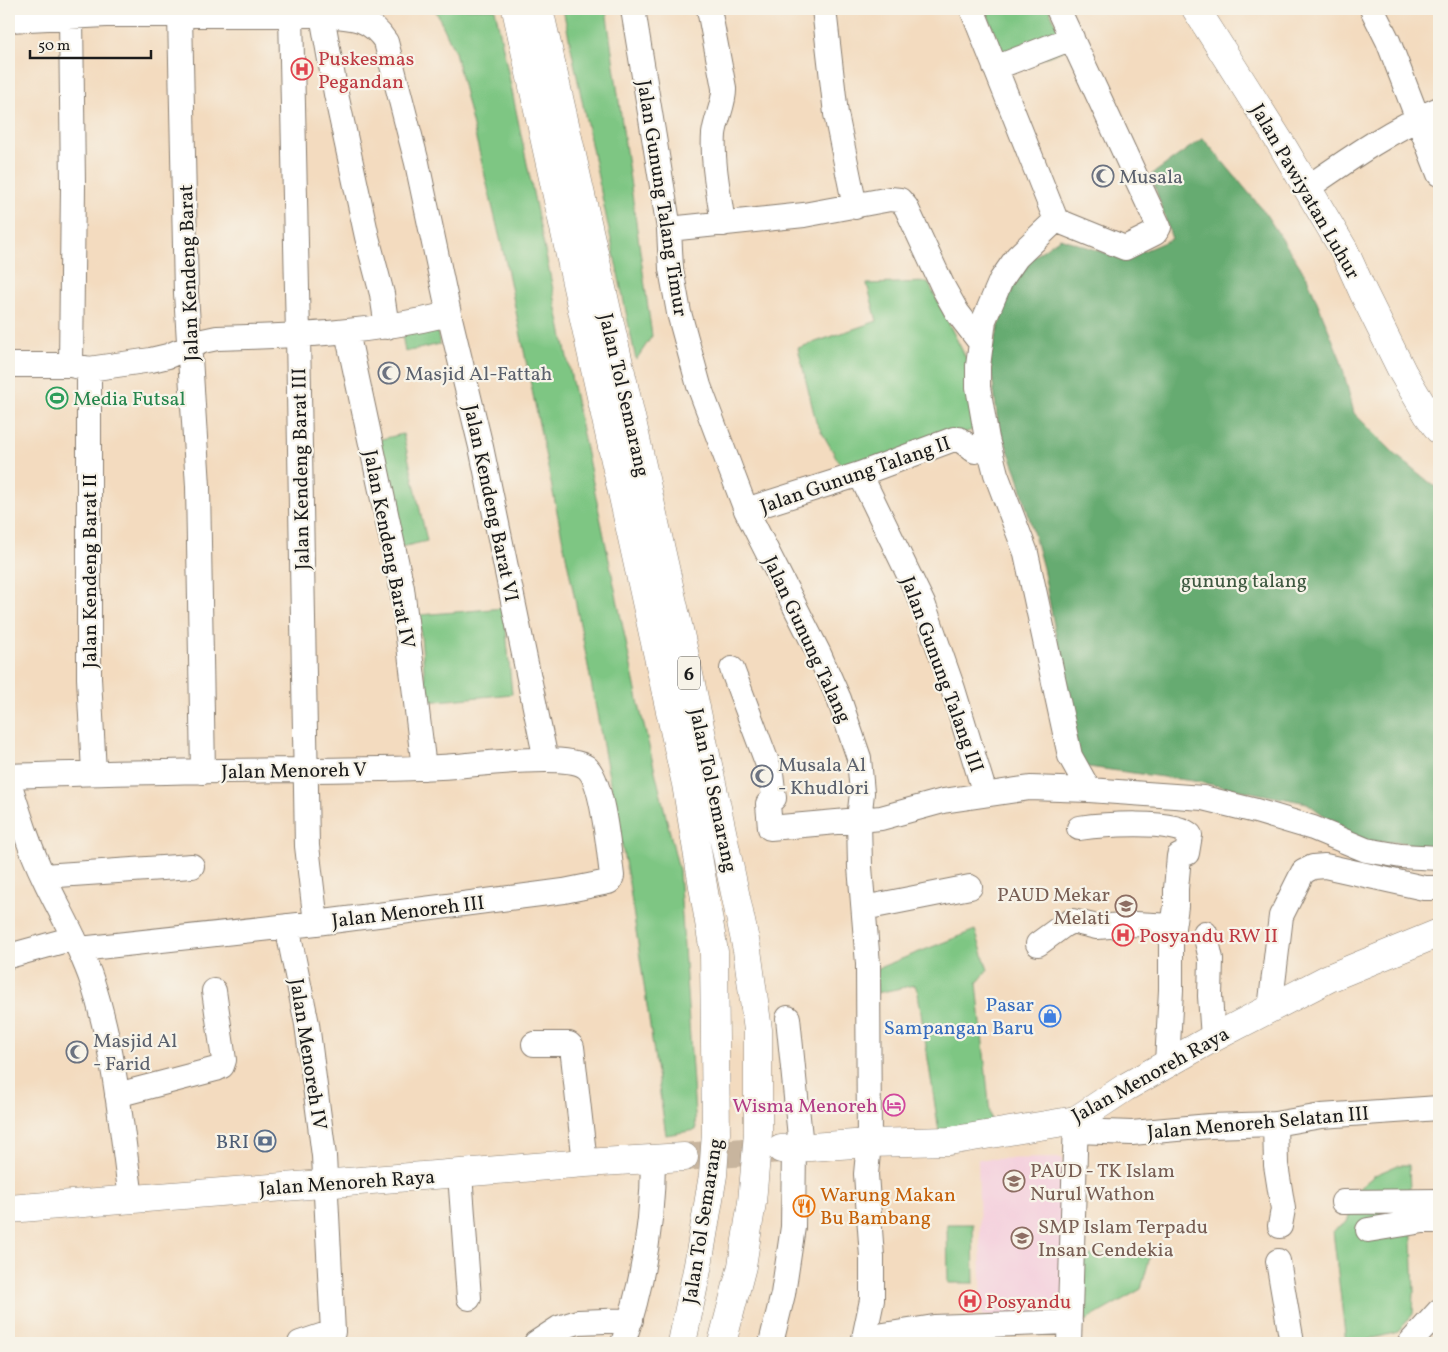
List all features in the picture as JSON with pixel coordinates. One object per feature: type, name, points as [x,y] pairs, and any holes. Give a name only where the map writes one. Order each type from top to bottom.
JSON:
[{"type":"main road","name":"Jalan Tol Semarang","points":[[516,9],[686,784],[714,952],[716,1133],[712,1175],[701,1247],[682,1343]]},
{"type":"main road","name":"Jalan Tol Semarang","points":[[539,9],[687,665],[747,950],[758,1030],[758,1133],[752,1202],[742,1266],[722,1343]]},
{"type":"main road","points":[[553,9],[578,186]]},
{"type":"main road","name":"Jalan Pawiyatan Luhur","points":[[1196,9],[1255,102],[1344,250],[1403,372],[1439,430]]},
{"type":"main road","name":"Jalan Menoreh Raya","points":[[792,1147],[949,1141],[1076,1126],[1126,1087],[1212,1038],[1329,978],[1439,933]]},
{"type":"main road","name":"Jalan Menoreh Raya","points":[[9,1209],[585,1163],[684,1157]]},
{"type":"street","name":"Jalan Gunung Talang Timur","points":[[633,9],[669,229],[671,269],[679,313],[699,386]]},
{"type":"street","points":[[709,9],[724,93],[716,118],[713,153],[723,224]]},
{"type":"street","points":[[824,9],[836,114],[856,206]]},
{"type":"street","points":[[972,9],[1056,220],[1125,248],[1155,233],[1158,227],[1058,9]]},
{"type":"street","points":[[1372,9],[1429,113],[1439,174]]},
{"type":"street","points":[[9,20],[71,16],[180,15],[232,11],[322,15],[357,13]]},
{"type":"street","name":"Jalan Kendeng Barat VI","points":[[357,13],[377,30],[386,42],[417,163],[449,314],[481,447],[546,760]]},
{"type":"street","name":"Jalan Kendeng Barat III","points":[[291,14],[307,846],[316,923]]},
{"type":"street","name":"Jalan Kendeng Barat","points":[[180,15],[186,293],[198,486],[204,772]]},
{"type":"street","points":[[322,15],[336,94],[367,237],[382,294],[387,327]]},
{"type":"street","name":"Jalan Kendeng Barat II","points":[[71,16],[73,186],[89,678],[94,772]]},
{"type":"street","points":[[995,68],[1072,38]]},
{"type":"street","points":[[1307,188],[1380,140],[1429,113]]},
{"type":"street","points":[[669,229],[804,215],[890,199],[900,200],[906,207],[944,289],[957,312],[980,342]]},
{"type":"street","points":[[1056,220],[1017,257],[1001,280],[984,320],[980,342],[978,387],[989,448],[996,474],[1026,553],[1070,756],[1088,790]]},
{"type":"street","points":[[9,365],[80,367],[151,360],[168,356],[190,346],[217,338],[298,336],[347,332],[387,327],[449,314]]},
{"type":"street","name":"Jalan Kendeng Barat IV","points":[[347,332],[402,588],[424,768]]},
{"type":"street","name":"Jalan Gunung Talang","points":[[699,386],[746,510],[819,654],[849,725],[859,758],[862,793],[859,819],[860,867],[868,964],[869,1143],[866,1174],[872,1257],[872,1300],[864,1340]]},
{"type":"street","name":"Jalan Gunung Talang II","points":[[746,510],[860,474],[956,438],[975,451],[989,448]]},
{"type":"street","name":"Jalan Gunung Talang III","points":[[860,474],[924,606],[953,689],[985,794]]},
{"type":"street","points":[[732,670],[771,773],[774,798],[768,804],[770,828],[881,818],[943,801],[1030,788],[1088,790],[1203,798],[1313,828],[1366,850],[1401,856],[1439,858]]},
{"type":"street","name":"Jalan Menoreh V","points":[[9,776],[94,772],[424,768],[546,760],[579,764]]},
{"type":"street","name":"Jalan Menoreh III","points":[[9,956],[77,943],[316,923],[564,891],[610,881],[612,876],[599,792],[591,773],[579,764]]},
{"type":"street","points":[[9,782],[24,828],[43,876],[77,943],[92,981],[106,1032],[131,1198]]},
{"type":"street","points":[[1079,828],[1134,824],[1176,828],[1189,833],[1189,850],[1187,853],[1179,856],[1171,942],[1171,990],[1167,1064]]},
{"type":"street","points":[[43,876],[192,866]]},
{"type":"street","points":[[1270,1009],[1281,916],[1303,872],[1325,866],[1424,888],[1439,888]]},
{"type":"street","points":[[864,908],[970,887]]},
{"type":"street","points":[[1038,944],[1072,921],[1097,927],[1135,924],[1173,926]]},
{"type":"street","name":"Jalan Menoreh IV","points":[[287,926],[312,1056],[324,1156],[333,1332],[300,1343]]},
{"type":"street","points":[[1205,932],[1212,959],[1210,996],[1212,1038]]},
{"type":"street","points":[[117,1095],[222,1066],[224,1060],[214,991]]},
{"type":"street","points":[[771,1343],[784,1294],[793,1227],[788,1018]]},
{"type":"street","points":[[534,1044],[569,1044],[572,1047],[585,1163]]},
{"type":"street","name":"Jalan Menoreh Selatan III","points":[[1076,1126],[1132,1133],[1195,1127],[1275,1124],[1329,1116],[1439,1108]]},
{"type":"street","points":[[1275,1124],[1276,1165],[1283,1209],[1280,1226]]},
{"type":"street","points":[[864,1340],[935,1335],[1070,1332],[1076,1126]]},
{"type":"street","points":[[623,1343],[631,1320],[646,1257],[653,1188],[653,1159]]},
{"type":"street","points":[[460,1174],[469,1298]]},
{"type":"street","points":[[1343,1202],[1439,1200]]},
{"type":"street","points":[[1368,1230],[1423,1220],[1439,1221]]},
{"type":"street","points":[[1278,1261],[1292,1343]]},
{"type":"street","points":[[1410,1343],[1439,1311]]},
{"type":"street","points":[[536,1343],[559,1328],[578,1322],[631,1320]]},
{"type":"shaded area","name":"SMP Islam Terpadu Insan Cendekia","points":[[1062,1158],[1065,1318],[982,1316],[978,1159]]},
{"type":"green space","points":[[435,9],[495,9],[639,705],[679,870],[696,1130],[666,1135],[629,883],[581,629],[506,263],[455,52]]},
{"type":"green space","points":[[563,9],[606,9],[652,336],[636,360]]},
{"type":"green space","points":[[985,9],[1049,9],[1067,49],[1011,71]]},
{"type":"green space","name":"gunung talang","points":[[1203,138],[1263,210],[1307,277],[1340,358],[1354,413],[1396,455],[1439,490],[1439,852],[1401,842],[1360,842],[1307,803],[1193,781],[1081,766],[1043,568],[1017,473],[998,424],[990,358],[1006,301],[1025,263],[1060,238],[1124,259],[1172,239],[1151,175]]},
{"type":"green space","points":[[928,282],[970,366],[975,429],[849,475],[844,471],[816,422],[798,348],[877,321],[867,284]]},
{"type":"green space","points":[[436,327],[440,344],[405,352],[402,334]]},
{"type":"green space","points":[[403,434],[427,541],[397,548],[373,441]]},
{"type":"green space","points":[[504,608],[512,694],[427,702],[419,615]]},
{"type":"green space","points":[[975,930],[988,970],[977,983],[991,1124],[939,1132],[918,993],[915,985],[877,993],[876,969]]},
{"type":"green space","points":[[1398,1165],[1409,1165],[1414,1292],[1413,1314],[1398,1332],[1355,1343],[1346,1343],[1333,1231],[1347,1222],[1357,1190],[1375,1175]]},
{"type":"green space","points":[[947,1224],[973,1224],[974,1283],[948,1283]]},
{"type":"green space","points":[[1152,1250],[1141,1289],[1085,1321],[1081,1256]]},
{"type":"tunnel","points":[[684,1157],[780,1149]]},
{"type":"place","name":"Puskesmas Pegandan","points":[[302,69]]},
{"type":"place","name":"Musala","points":[[1103,176]]},
{"type":"place","name":"Masjid Al-Fattah","points":[[389,373]]},
{"type":"place","name":"Media Futsal","points":[[57,398]]},
{"type":"place","name":"Musala Al - Khudlori","points":[[762,776]]},
{"type":"place","name":"PAUD Mekar Melati","points":[[1126,906]]},
{"type":"place","name":"Posyandu RW II","points":[[1123,935]]},
{"type":"place","name":"Pasar Sampangan Baru","points":[[1050,1016]]},
{"type":"place","name":"Masjid Al - Farid","points":[[77,1052]]},
{"type":"place","name":"Wisma Menoreh","points":[[894,1105]]},
{"type":"place","name":"BRI","points":[[265,1141]]},
{"type":"place","name":"PAUD - TK Islam Nurul Wathon","points":[[1014,1181]]},
{"type":"place","name":"Warung Makan Bu Bambang","points":[[804,1206]]},
{"type":"place","name":"SMP Islam Terpadu Insan Cendekia","points":[[1022,1238]]},
{"type":"place","name":"Posyandu","points":[[970,1301]]}]
